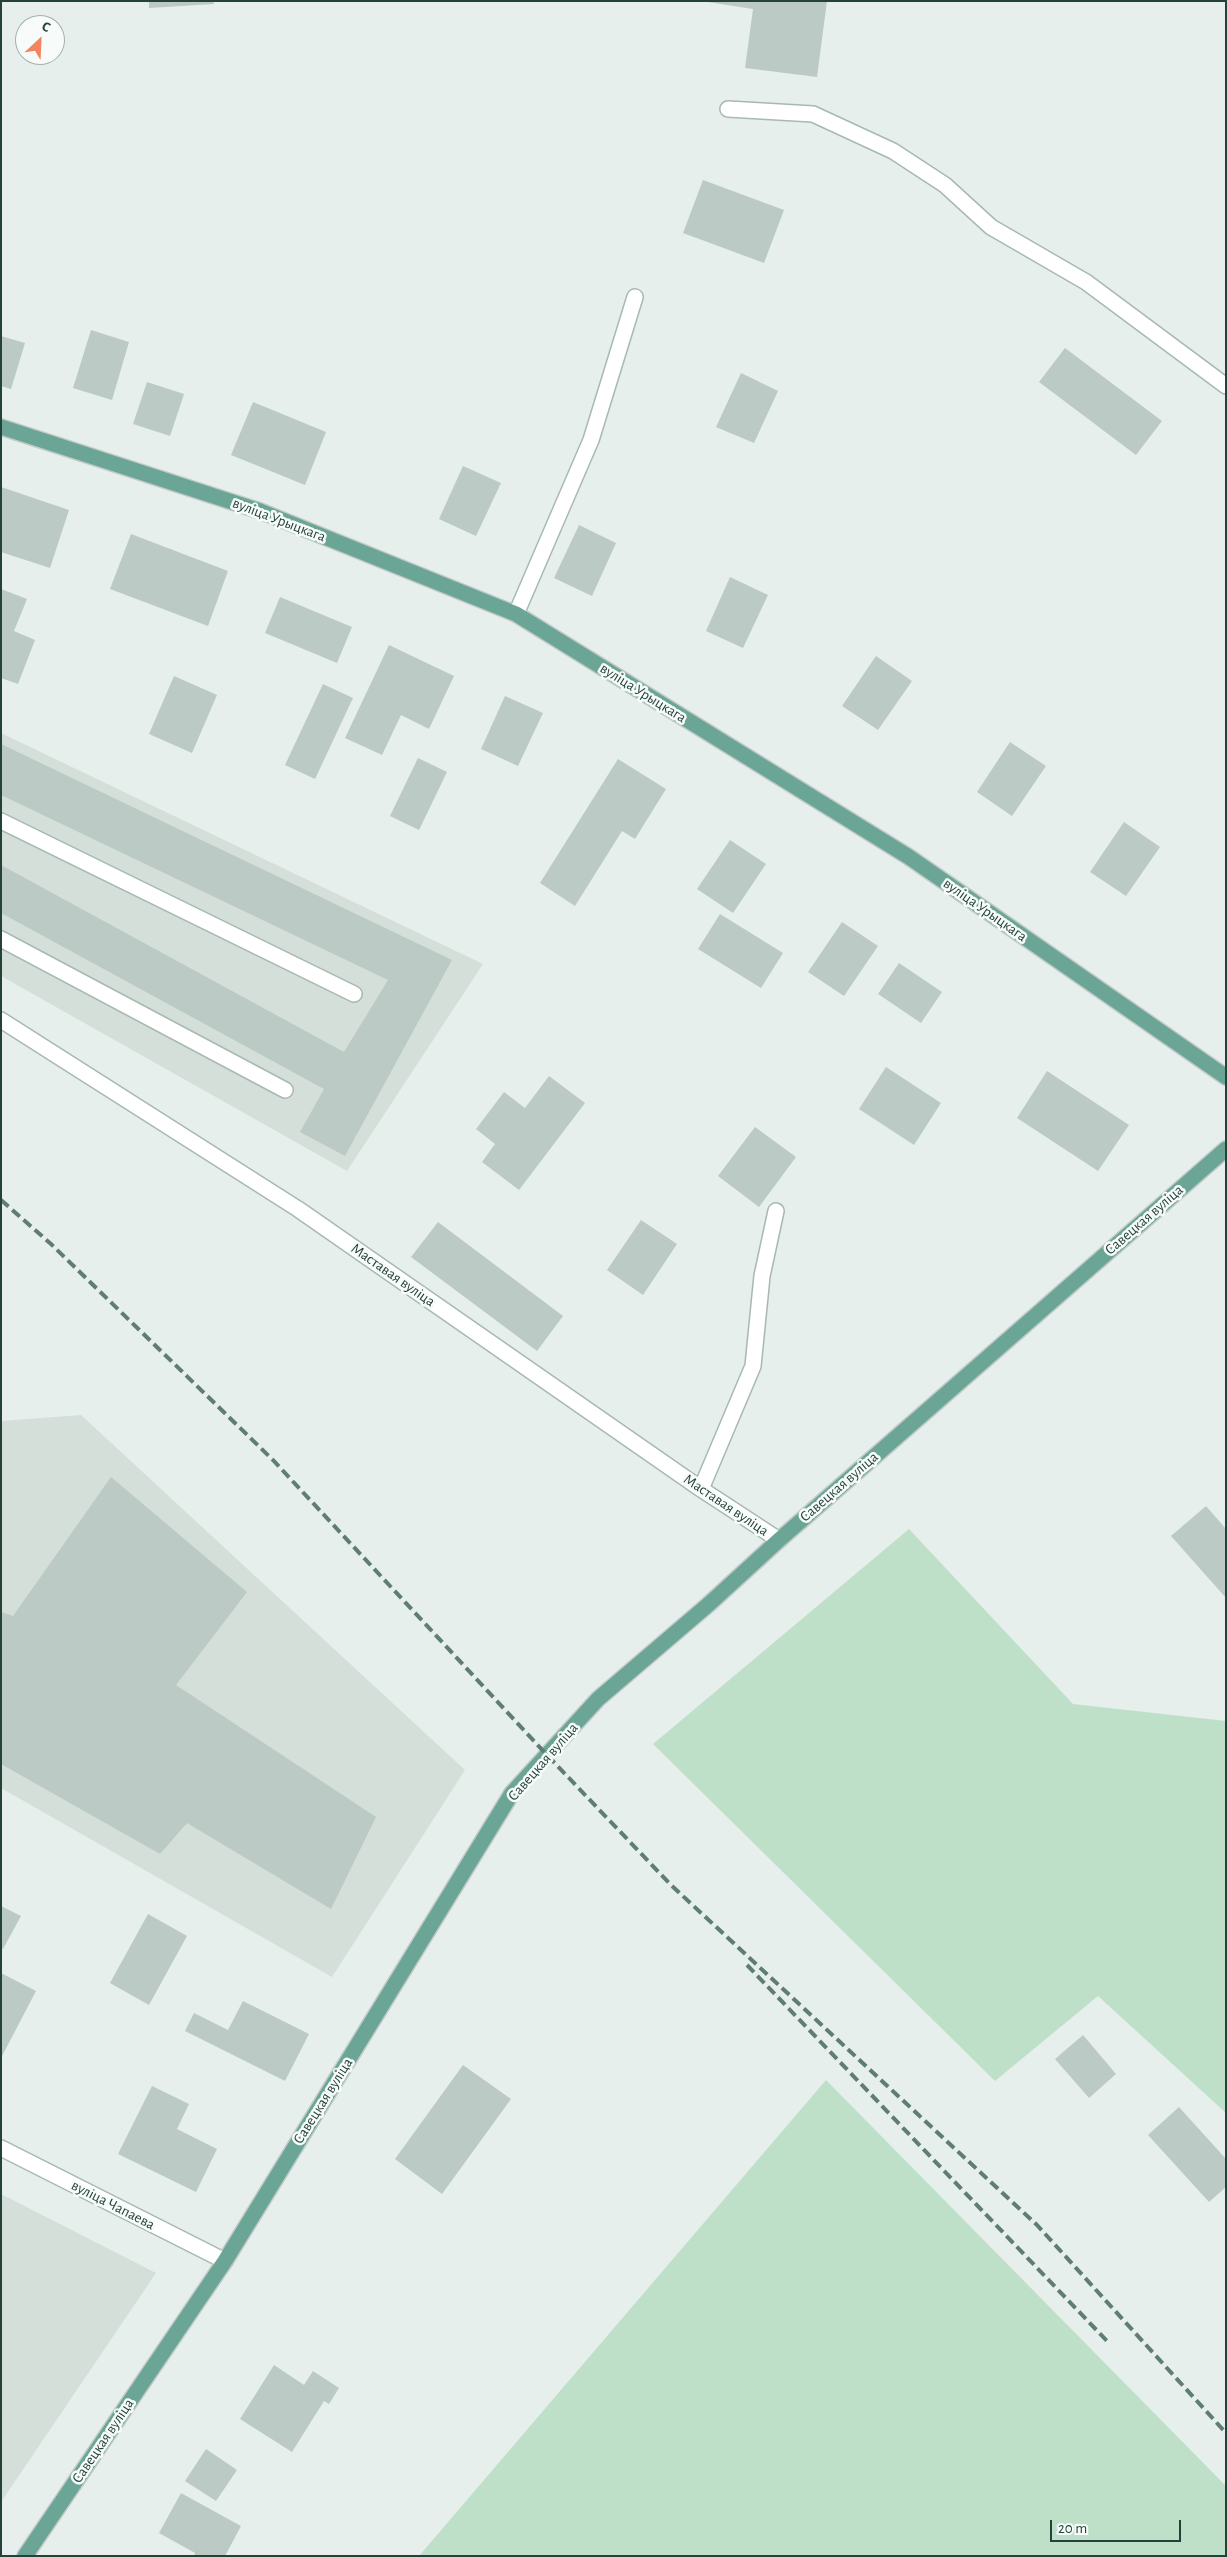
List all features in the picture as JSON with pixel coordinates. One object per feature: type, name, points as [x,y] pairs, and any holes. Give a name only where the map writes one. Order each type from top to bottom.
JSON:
[{"type":"main road","name":"вуліца Урыцкага","points":[[1,427],[260,511],[516,614],[910,857],[1226,1077]]},
{"type":"main road","name":"Савецкая вуліца","points":[[25,2556],[225,2261],[512,1793],[598,1700],[1226,1149]]},
{"type":"street","points":[[728,109],[813,114],[893,151],[945,185],[991,227],[1086,282],[1226,386]]},
{"type":"street","points":[[516,614],[591,440],[635,297]]},
{"type":"street","points":[[1,821],[354,994]]},
{"type":"street","points":[[1,939],[285,1090]]},
{"type":"street","name":"Маставая вуліца","points":[[1,1020],[298,1209],[701,1489],[779,1540]]},
{"type":"street","points":[[701,1489],[753,1366],[762,1276],[776,1211]]},
{"type":"street","name":"вуліца Чапаева","points":[[1,2148],[225,2261]]},
{"type":"shaded area","points":[[1,733],[483,964],[347,1171],[1,976]]},
{"type":"shaded area","points":[[81,1415],[465,1770],[332,1977],[1,1788],[1,1421]]},
{"type":"shaded area","points":[[1,2194],[156,2273],[1,2502]]},
{"type":"green space","points":[[909,1529],[1073,1704],[1226,1721],[1226,2113],[1098,1996],[995,2081],[653,1744]]},
{"type":"green space","points":[[826,2080],[1226,2486],[1226,2556],[419,2556]]},
{"type":"building","points":[[149,1],[213,1],[214,4],[149,8]]},
{"type":"building","points":[[701,1],[827,1],[817,77],[745,68],[753,9]]},
{"type":"building","points":[[703,180],[784,210],[764,263],[683,233]]},
{"type":"building","points":[[91,330],[129,342],[112,400],[73,388]]},
{"type":"building","points":[[1,336],[25,343],[11,389],[1,386]]},
{"type":"building","points":[[1065,348],[1162,421],[1136,455],[1039,382]]},
{"type":"building","points":[[741,373],[778,391],[754,443],[716,427]]},
{"type":"building","points":[[147,382],[184,394],[170,436],[133,424]]},
{"type":"building","points":[[253,402],[326,432],[305,485],[231,455]]},
{"type":"building","points":[[463,466],[501,483],[476,536],[439,519]]},
{"type":"building","points":[[1,487],[69,510],[50,568],[1,552]]},
{"type":"building","points":[[579,525],[616,543],[592,596],[554,578]]},
{"type":"building","points":[[131,534],[228,571],[208,626],[110,589]]},
{"type":"building","points":[[730,577],[768,595],[743,648],[706,631]]},
{"type":"building","points":[[1,589],[27,599],[14,631],[35,640],[18,684],[1,678]]},
{"type":"building","points":[[280,597],[352,627],[337,663],[265,633]]},
{"type":"building","points":[[389,645],[454,676],[429,729],[401,715],[382,755],[345,738]]},
{"type":"building","points":[[876,656],[912,681],[878,730],[842,706]]},
{"type":"building","points":[[174,676],[217,695],[192,753],[149,734]]},
{"type":"building","points":[[323,684],[353,698],[315,779],[285,765]]},
{"type":"building","points":[[505,696],[543,713],[518,766],[481,749]]},
{"type":"building","points":[[1010,742],[1046,766],[1012,816],[977,792]]},
{"type":"building","points":[[1,744],[452,960],[345,1156],[300,1132],[324,1089],[1,913],[1,865],[344,1052],[388,980],[1,795]]},
{"type":"building","points":[[418,758],[447,772],[419,830],[390,816]]},
{"type":"building","points":[[618,759],[666,789],[635,839],[622,831],[575,906],[540,883]]},
{"type":"building","points":[[1124,822],[1160,847],[1126,896],[1090,872]]},
{"type":"building","points":[[730,840],[766,864],[733,913],[697,889]]},
{"type":"building","points":[[720,914],[783,953],[761,988],[698,949]]},
{"type":"building","points":[[842,922],[878,946],[844,996],[808,972]]},
{"type":"building","points":[[899,963],[942,992],[921,1023],[878,994]]},
{"type":"building","points":[[886,1067],[941,1103],[914,1145],[859,1109]]},
{"type":"building","points":[[1047,1071],[1129,1125],[1098,1171],[1017,1118]]},
{"type":"building","points":[[549,1076],[585,1103],[519,1190],[482,1162],[495,1144],[476,1129],[504,1092],[525,1108]]},
{"type":"building","points":[[755,1127],[796,1157],[759,1207],[718,1176]]},
{"type":"building","points":[[641,1220],[677,1244],[643,1295],[607,1270]]},
{"type":"building","points":[[438,1222],[563,1316],[537,1351],[411,1257]]},
{"type":"building","points":[[111,1477],[247,1592],[176,1685],[376,1817],[331,1909],[187,1823],[160,1854],[1,1764],[1,1612],[13,1616]]},
{"type":"building","points":[[1206,1506],[1226,1529],[1226,1598],[1171,1536]]},
{"type":"building","points":[[1,1906],[21,1916],[3,1949],[1,1948]]},
{"type":"building","points":[[148,1914],[187,1936],[149,2005],[110,1983]]},
{"type":"building","points":[[1,1973],[36,1991],[1,2058]]},
{"type":"building","points":[[243,2001],[309,2034],[285,2081],[185,2031],[194,2013],[228,2030]]},
{"type":"building","points":[[1083,2035],[1116,2074],[1089,2098],[1055,2059]]},
{"type":"building","points":[[463,2065],[511,2099],[442,2194],[395,2159]]},
{"type":"building","points":[[152,2086],[189,2104],[177,2129],[217,2149],[196,2192],[118,2154]]},
{"type":"building","points":[[1179,2107],[1226,2159],[1226,2187],[1209,2202],[1148,2135]]},
{"type":"building","points":[[274,2365],[304,2385],[313,2371],[339,2388],[329,2404],[324,2401],[292,2452],[240,2419]]},
{"type":"building","points":[[206,2449],[237,2470],[216,2501],[185,2481]]},
{"type":"building","points":[[181,2493],[241,2526],[225,2556],[194,2556],[195,2553],[159,2533]]},
{"type":"railway","points":[[1,1200],[51,1244],[273,1460],[547,1755],[671,1885],[1037,2225],[1226,2433]]},
{"type":"railway","points":[[747,1965],[1108,2342]]}]
